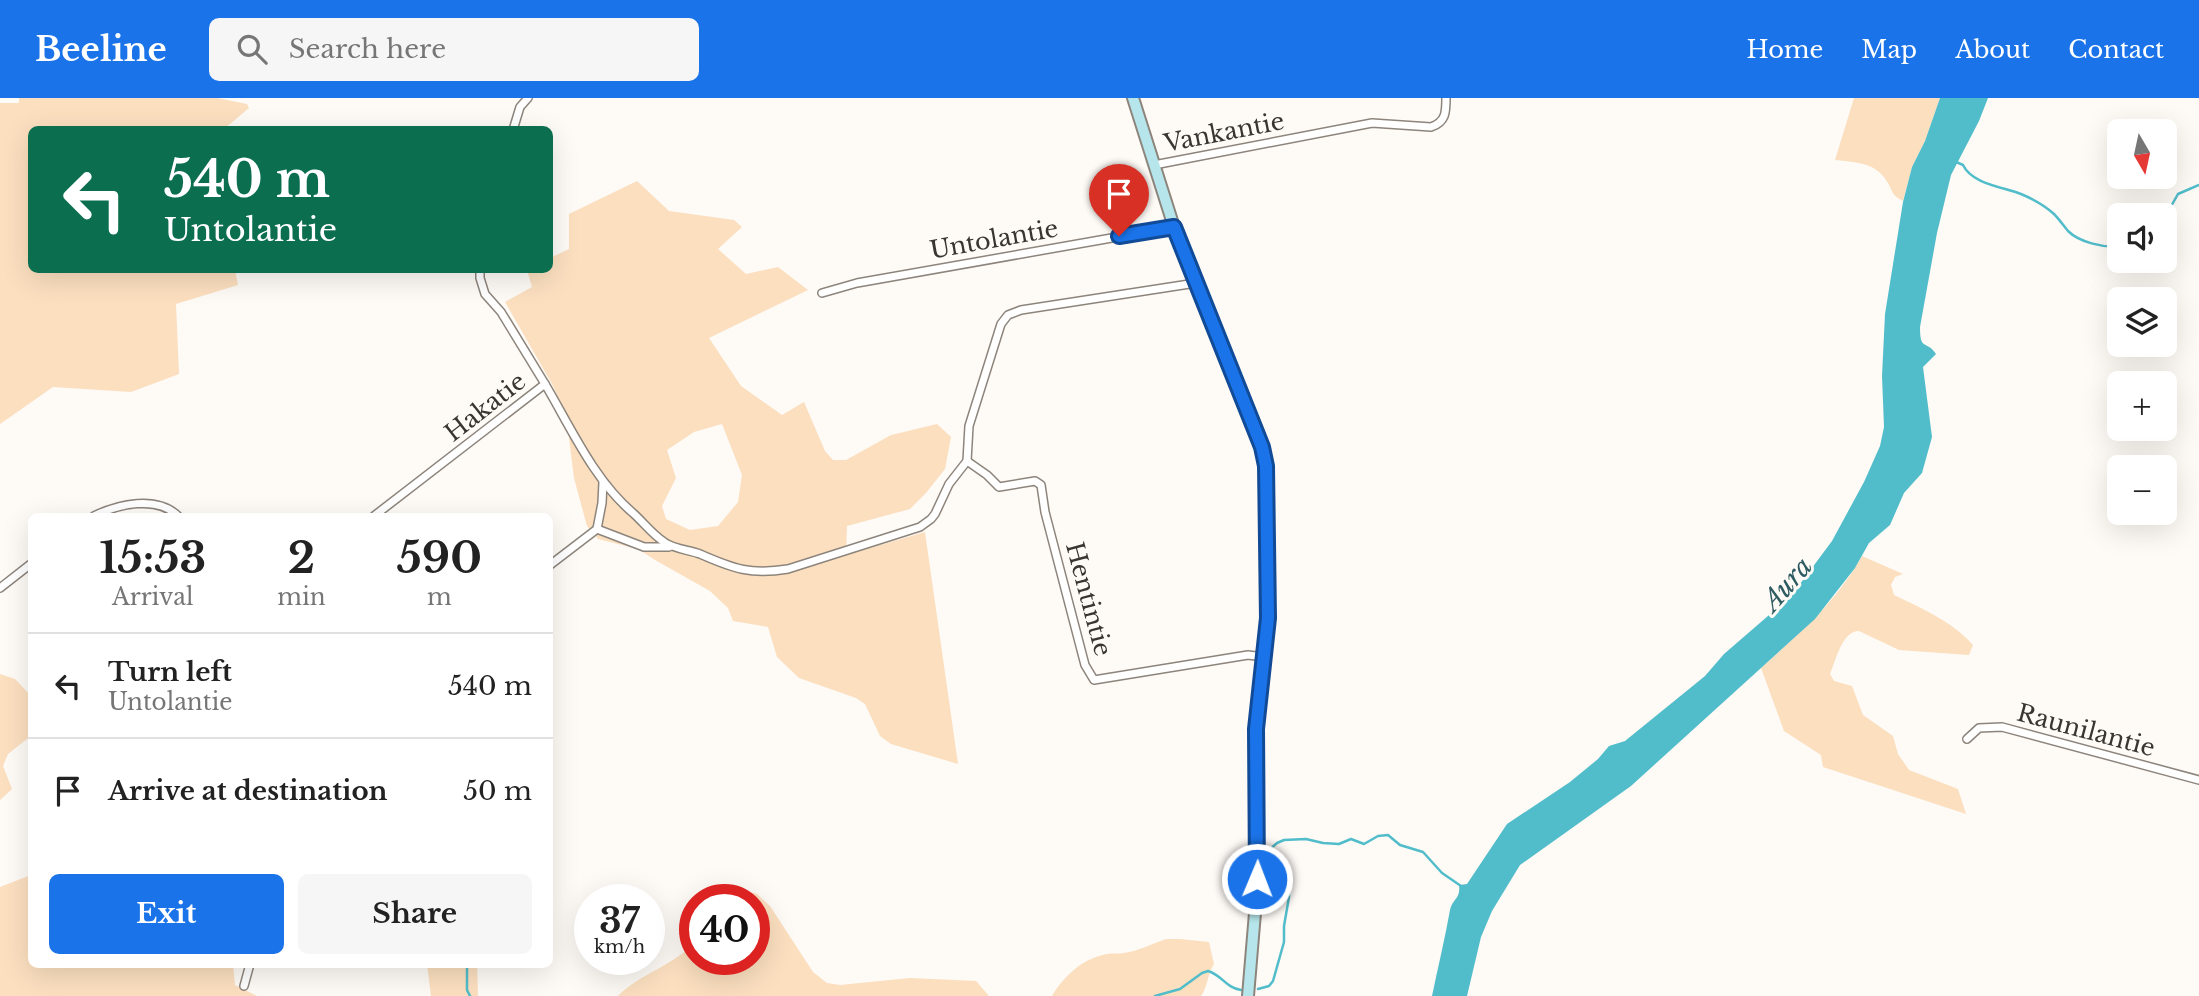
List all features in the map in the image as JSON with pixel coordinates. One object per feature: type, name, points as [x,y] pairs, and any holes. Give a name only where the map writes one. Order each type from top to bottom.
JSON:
[{"type":"street","points":[[514,126],[520,107],[528,98]]},
{"type":"street","points":[[1133,98],[1174,227],[1259,435],[1266,466],[1268,605],[1256,729],[1256,901],[1248,996]]},
{"type":"street","name":"Vankantie","points":[[1154,165],[1372,123],[1432,127],[1443,120],[1446,98]]},
{"type":"street","name":"Untolantie","points":[[822,293],[857,283],[1174,227]]},
{"type":"street","name":"Hakatie","points":[[378,513],[545,384],[506,320],[485,294],[480,273]]},
{"type":"street","points":[[545,384],[603,481],[623,506],[648,530],[667,544],[740,570],[771,572],[788,569],[926,523],[935,514],[948,484],[967,461],[969,426],[1001,324],[1008,315],[1021,310],[1196,283]]},
{"type":"street","name":"Hentintie","points":[[967,461],[988,475],[999,487],[1035,481],[1041,485],[1045,512],[1085,665],[1094,680],[1248,655],[1264,657]]},
{"type":"street","points":[[553,563],[597,528],[603,481]]},
{"type":"street","points":[[100,513],[110,508],[156,504],[166,506],[174,513]]},
{"type":"street","points":[[597,528],[644,547],[673,546]]},
{"type":"street","points":[[0,588],[28,566]]},
{"type":"street","name":"Raunilantie","points":[[1967,740],[1979,728],[2002,727],[2199,780]]},
{"type":"street","points":[[244,986],[249,968]]},
{"type":"shaded area","points":[[19,98],[217,98],[247,104],[249,108],[228,126],[28,126],[28,273],[236,273],[238,285],[176,304],[179,374],[131,392],[53,387],[0,424],[0,103],[19,103]]},
{"type":"shaded area","points":[[1854,98],[1940,98],[1925,141],[1912,167],[1903,201],[1894,194],[1881,174],[1870,166],[1835,160]]},
{"type":"shaded area","points":[[637,181],[669,211],[734,220],[742,227],[718,249],[746,274],[778,267],[808,290],[709,338],[741,386],[782,415],[804,402],[825,451],[833,460],[846,460],[891,435],[937,424],[951,437],[945,469],[926,493],[910,509],[847,526],[846,555],[925,532],[958,764],[891,744],[880,736],[865,704],[856,698],[799,678],[777,657],[768,627],[733,621],[728,608],[710,591],[638,549],[598,539],[587,526],[574,478],[566,414],[505,302],[532,287],[528,273],[553,273],[553,257],[569,249],[569,214]],"holes":[[[722,424],[742,475],[738,502],[718,526],[690,530],[666,519],[662,506],[676,478],[667,450],[694,432]]]},
{"type":"shaded area","points":[[1862,556],[1903,574],[1895,577],[1891,585],[1894,595],[1946,622],[1973,645],[1969,655],[1899,650],[1859,631],[1853,632],[1844,641],[1830,674],[1834,681],[1852,686],[1863,715],[1893,736],[1898,754],[1909,770],[1958,789],[1966,814],[1823,767],[1821,755],[1784,731],[1761,668],[1829,602]]},
{"type":"shaded area","points":[[0,674],[15,679],[28,693],[28,738],[8,754],[3,766],[12,789],[0,800]]},
{"type":"shaded area","points":[[28,876],[28,968],[233,968],[235,985],[257,996],[0,996],[0,887]]},
{"type":"shaded area","points":[[770,906],[813,972],[827,983],[840,985],[910,978],[976,981],[989,996],[618,996],[647,975],[665,975],[665,964],[679,955],[679,975],[770,975]]},
{"type":"shaded area","points":[[1166,939],[1209,942],[1214,964],[1201,996],[1052,996],[1068,975],[1090,959],[1134,951]]},
{"type":"shaded area","points":[[428,968],[477,968],[478,996],[431,996]]},
{"type":"water","points":[[1940,98],[1988,98],[1951,175],[1937,233],[1920,327],[1922,343],[1936,354],[1923,367],[1932,437],[1922,473],[1904,493],[1890,525],[1869,543],[1855,568],[1815,619],[1631,786],[1520,865],[1492,911],[1481,937],[1467,996],[1432,996],[1450,910],[1459,893],[1459,885],[1467,884],[1507,824],[1570,782],[1609,746],[1625,741],[1705,676],[1724,654],[1776,609],[1800,584],[1832,541],[1880,446],[1884,427],[1882,376],[1885,314],[1903,202],[1912,167],[1925,141]]},
{"type":"waterway","points":[[1954,161],[1963,165],[1973,177],[1981,181],[2038,202],[2078,238],[2107,246]]},
{"type":"waterway","points":[[2173,203],[2178,194],[2199,185]]},
{"type":"waterway","points":[[1258,989],[1269,986],[1273,981],[1284,942],[1289,878],[1276,873],[1267,865],[1269,850],[1277,843],[1306,839],[1339,844],[1351,839],[1364,844],[1378,836],[1388,835],[1400,845],[1423,852],[1442,873],[1461,886]]},
{"type":"waterway","points":[[467,968],[467,990],[470,996]]},
{"type":"waterway","points":[[1155,996],[1180,989],[1208,971],[1231,987],[1241,990]]},
{"type":"route","points":[[1119,236],[1174,227],[1262,447],[1266,466],[1269,566],[1268,618],[1256,729],[1257,879]]},
{"type":"water label","name":"Aura","points":[[1787,584]]}]
